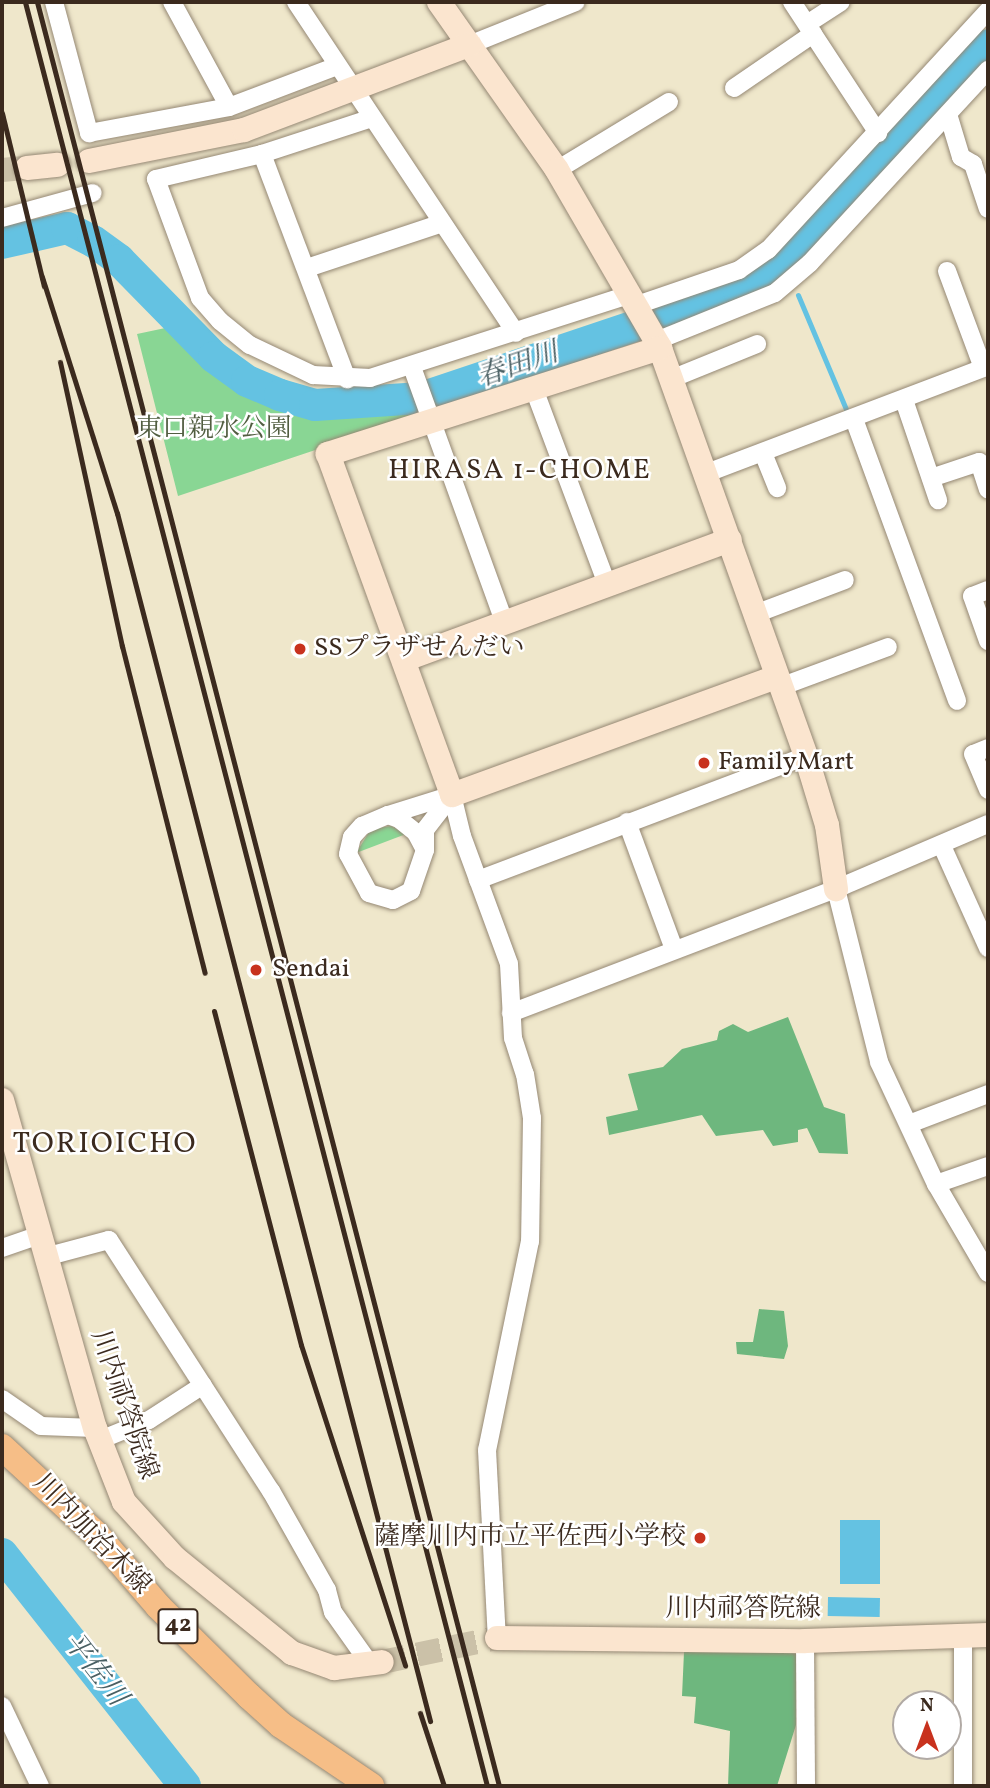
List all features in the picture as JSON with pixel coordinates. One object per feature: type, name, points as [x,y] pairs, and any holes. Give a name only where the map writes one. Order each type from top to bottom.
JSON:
[{"type":"main road","name":"川内加治木線","points":[[2,1447],[97,1535],[159,1606],[249,1696],[281,1725],[371,1786]]},
{"type":"street","points":[[54,2],[89,133],[229,107],[337,66]]},
{"type":"street","points":[[173,2],[229,107]]},
{"type":"street","points":[[296,2],[516,333]]},
{"type":"street","points":[[89,161],[244,130],[576,2]]},
{"type":"street","points":[[792,2],[878,133]]},
{"type":"street","points":[[734,88],[841,2]]},
{"type":"street","points":[[447,5],[469,45],[556,170],[657,342],[707,473],[806,756],[827,825],[836,890],[879,1062],[936,1184],[988,1273]]},
{"type":"street","points":[[372,118],[262,154],[156,179],[189,277],[220,321],[250,345],[313,375],[347,379],[412,367],[516,333],[636,303],[739,270],[768,250],[988,11]]},
{"type":"street","points":[[497,1638],[486,1450],[530,1241],[532,1118],[510,1013],[509,964],[478,880],[406,659],[328,454],[429,415],[534,389],[775,293],[810,263],[988,70]]},
{"type":"street","points":[[556,170],[669,102]]},
{"type":"street","points":[[948,114],[961,157],[973,164],[984,182],[988,209]]},
{"type":"street","points":[[262,154],[347,379]]},
{"type":"street","points":[[27,168],[58,165]]},
{"type":"street","points":[[2,218],[93,193]]},
{"type":"street","points":[[307,268],[442,223]]},
{"type":"street","points":[[707,473],[986,367],[947,271]]},
{"type":"street","points":[[671,379],[757,344]]},
{"type":"street","points":[[412,367],[504,621]]},
{"type":"street","points":[[534,389],[607,582]]},
{"type":"street","points":[[904,400],[939,499]]},
{"type":"street","points":[[854,419],[957,701]]},
{"type":"street","points":[[763,453],[777,488]]},
{"type":"street","points":[[931,478],[979,462],[988,490]]},
{"type":"street","points":[[406,659],[607,582],[730,540]]},
{"type":"street","points":[[755,614],[845,580]]},
{"type":"street","points":[[988,590],[972,596],[988,641]]},
{"type":"street","points":[[452,795],[425,830],[425,850],[418,879],[406,895],[387,901],[369,893],[352,868],[349,847],[362,826],[778,682],[888,647]]},
{"type":"street","points":[[988,748],[974,754],[988,790]]},
{"type":"street","points":[[478,880],[806,756]]},
{"type":"street","points":[[388,815],[408,824],[425,850]]},
{"type":"street","points":[[627,822],[674,949]]},
{"type":"street","points":[[510,1013],[836,890],[988,824]]},
{"type":"street","points":[[942,846],[988,948]]},
{"type":"street","points":[[909,1124],[988,1094]]},
{"type":"street","name":"川内祁答院線","points":[[2,1100],[97,1434],[124,1502],[175,1558],[275,1642],[314,1664],[334,1668],[376,1663]]},
{"type":"street","points":[[936,1184],[988,1166]]},
{"type":"street","points":[[2,1248],[109,1240],[271,1491],[327,1590],[333,1612],[376,1663]]},
{"type":"street","points":[[2,1399],[41,1426],[97,1434],[149,1420],[202,1385]]},
{"type":"street","name":"川内祁答院線","points":[[497,1638],[804,1641],[988,1635]]},
{"type":"street","points":[[963,1636],[963,1786]]},
{"type":"street","points":[[804,1641],[806,1786]]},
{"type":"street","points":[[2,1706],[40,1786]]},
{"type":"green space","name":"東口親水公園","points":[[170,327],[220,372],[283,405],[353,416],[415,405],[417,410],[414,417],[178,496],[137,334]]},
{"type":"green space","points":[[391,826],[406,834],[356,853],[371,829]]},
{"type":"green space","points":[[788,1017],[824,1107],[845,1114],[848,1154],[819,1153],[807,1128],[798,1130],[798,1142],[773,1146],[763,1130],[716,1136],[702,1115],[609,1135],[606,1117],[638,1110],[628,1074],[663,1067],[682,1049],[717,1040],[719,1031],[733,1024],[748,1032]]},
{"type":"green space","points":[[759,1309],[784,1311],[788,1346],[784,1359],[737,1354],[736,1342],[753,1342]]},
{"type":"green space","points":[[684,1652],[796,1653],[796,1725],[777,1786],[728,1786],[730,1731],[694,1723],[696,1697],[682,1696]]},
{"type":"water","points":[[840,1520],[880,1520],[880,1584],[840,1584]]},
{"type":"water","points":[[828,1597],[880,1598],[880,1617],[828,1616]]},
{"type":"waterway","name":"春田川","points":[[2,243],[67,228],[93,241],[119,260],[214,357],[247,381],[280,395],[315,405],[421,398],[739,291],[797,249],[988,45]]},
{"type":"waterway","points":[[785,258],[791,274]]},
{"type":"waterway","points":[[798,295],[846,409]]},
{"type":"waterway","name":"平佐川","points":[[2,1554],[185,1786]]},
{"type":"tunnel","points":[[2,170],[27,168]]},
{"type":"tunnel","points":[[382,1662],[497,1638]]},
{"type":"railway","points":[[25,2],[487,1786]]},
{"type":"railway","points":[[37,2],[499,1786]]},
{"type":"railway","points":[[2,113],[44,286]]},
{"type":"railway","points":[[42,277],[117,513],[430,1721]]},
{"type":"railway","points":[[60,362],[122,646],[205,973]]},
{"type":"railway","points":[[214,1011],[301,1345],[405,1666]]},
{"type":"railway","points":[[420,1713],[444,1786]]},
{"type":"place","name":"SSプラザせんだい","points":[[300,649]]},
{"type":"place","name":"FamilyMart","points":[[704,763]]},
{"type":"place","name":"Sendai","points":[[256,970]]},
{"type":"place","name":"薩摩川内市立平佐西小学校","points":[[700,1538]]},
{"type":"district","name":"HIRASA 1-CHOME","points":[[520,471]]},
{"type":"district","name":"TORIOICHO","points":[[105,1144]]}]
